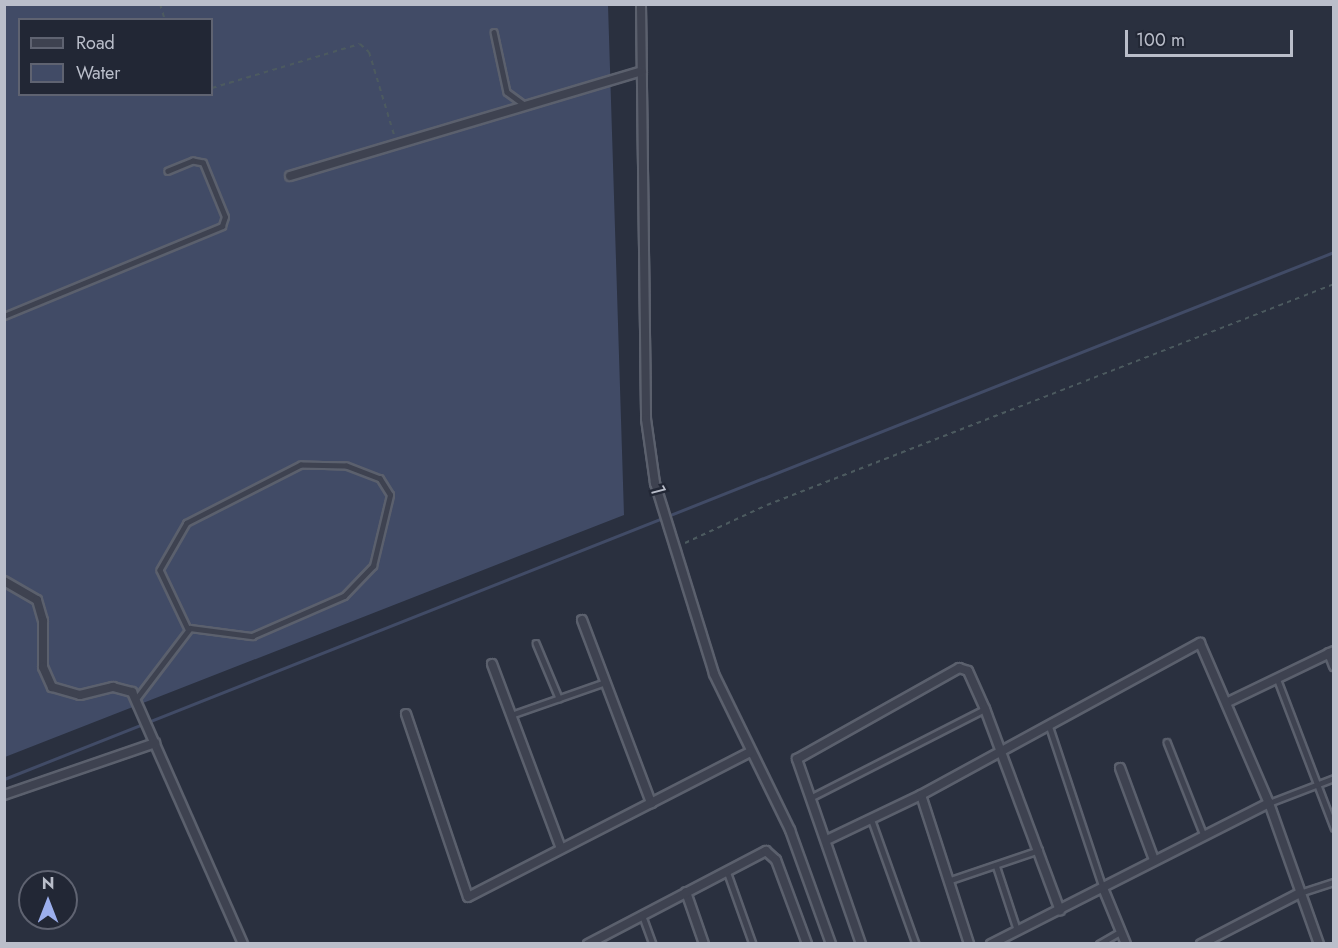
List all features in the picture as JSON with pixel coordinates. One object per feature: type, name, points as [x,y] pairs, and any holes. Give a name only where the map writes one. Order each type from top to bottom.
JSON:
[{"type":"street","name":"1","points":[[641,4],[646,419],[655,483],[714,674],[790,830],[831,944]]},
{"type":"street","points":[[290,176],[397,141],[642,71]]},
{"type":"street","points":[[4,581],[37,600],[43,621],[43,667],[52,687],[80,695],[120,687],[135,699],[242,943]]},
{"type":"street","points":[[582,620],[651,803]]},
{"type":"street","points":[[826,840],[872,820],[1002,752],[1194,644],[1205,646],[1269,803],[1319,944]]},
{"type":"street","points":[[1228,702],[1331,652],[1334,666]]},
{"type":"street","points":[[492,664],[561,849]]},
{"type":"street","points":[[861,944],[826,840],[797,764],[800,755],[959,668],[968,671],[985,710],[1060,911]]},
{"type":"street","points":[[406,714],[468,897],[750,752]]},
{"type":"street","points":[[4,795],[154,740]]},
{"type":"street","points":[[1120,768],[1154,860]]},
{"type":"street","points":[[921,795],[951,880],[969,944]]},
{"type":"street","points":[[991,944],[1017,929],[1060,911],[1203,833],[1269,803]]},
{"type":"street","points":[[588,944],[602,940],[642,914],[686,892],[726,868],[766,851],[776,860],[807,944]]},
{"type":"street","points":[[1103,888],[1126,944]]},
{"type":"street","points":[[686,892],[704,944]]},
{"type":"street","points":[[1201,944],[1300,893]]},
{"type":"lane","points":[[494,32],[507,92],[526,106]]},
{"type":"lane","points":[[4,316],[222,226],[225,217],[203,164],[193,161],[168,171]]},
{"type":"lane","points":[[301,465],[346,466],[380,479],[390,495],[373,566],[344,596],[252,636],[189,629],[160,570],[162,558],[193,519],[301,465]]},
{"type":"lane","points":[[135,699],[189,629]]},
{"type":"lane","points":[[536,644],[559,698]]},
{"type":"lane","points":[[1277,678],[1334,827]]},
{"type":"lane","points":[[511,715],[605,681]]},
{"type":"lane","points":[[810,798],[985,710]]},
{"type":"lane","points":[[1049,725],[1103,888]]},
{"type":"lane","points":[[1167,742],[1203,833]]},
{"type":"lane","points":[[1269,803],[1334,778]]},
{"type":"lane","points":[[872,820],[916,944]]},
{"type":"lane","points":[[951,880],[1039,850]]},
{"type":"lane","points":[[996,865],[1017,929]]},
{"type":"lane","points":[[726,868],[753,944]]},
{"type":"lane","points":[[1300,893],[1334,882]]},
{"type":"lane","points":[[642,914],[653,944]]},
{"type":"lane","points":[[1099,944],[1122,931]]},
{"type":"path","points":[[213,88],[360,44],[369,52],[397,141]]},
{"type":"path","points":[[674,549],[767,505],[1334,284]]},
{"type":"water","points":[[5,5],[608,5],[624,515],[5,757]]},
{"type":"waterway","points":[[4,779],[1334,252]]}]
